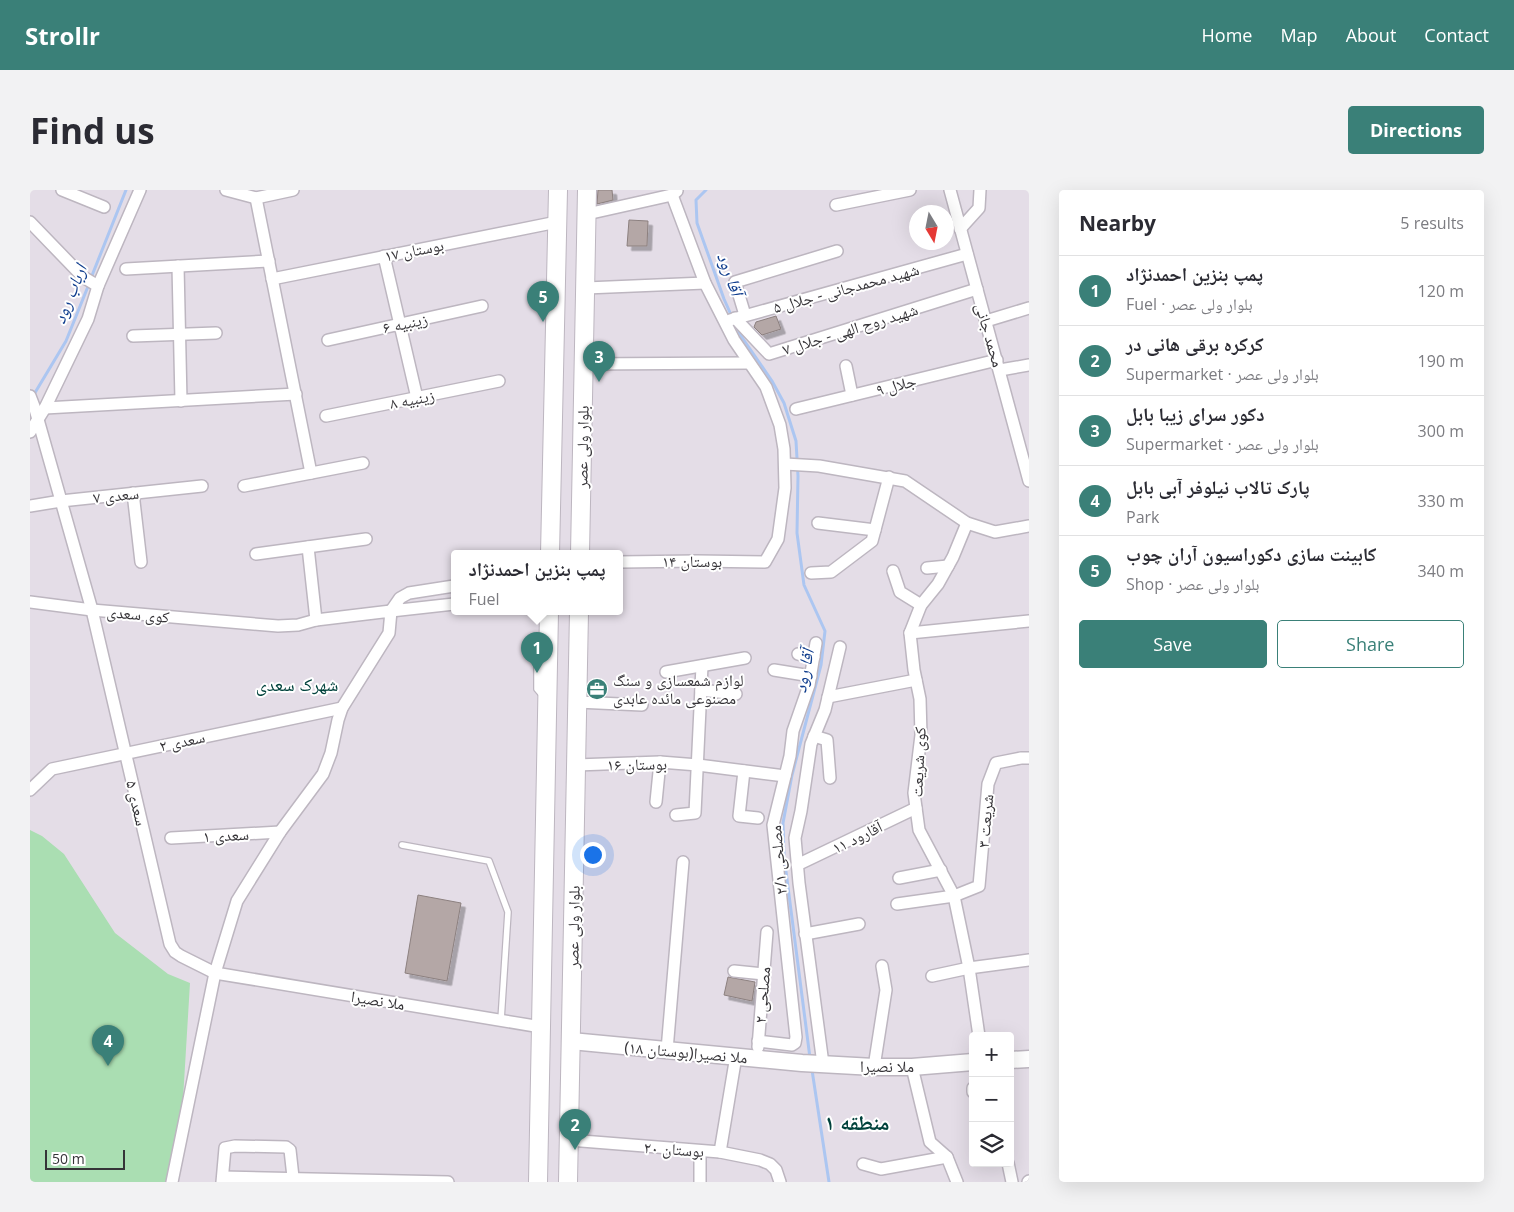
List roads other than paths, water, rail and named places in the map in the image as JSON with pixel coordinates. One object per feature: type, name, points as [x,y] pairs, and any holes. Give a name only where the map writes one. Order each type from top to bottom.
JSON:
[{"type":"main road","name":"بلوار ولی عصر","points":[[550,550],[558,190]]},
{"type":"main road","name":"بلوار ولی عصر","points":[[580,550],[588,190]]},
{"type":"main road","name":"بلوار ولی عصر","points":[[538,1182],[549,615]]},
{"type":"main road","name":"بلوار ولی عصر","points":[[568,1182],[579,615]]},
{"type":"main road","points":[[544,923],[573,924]]},
{"type":"street","points":[[62,190],[104,207]]},
{"type":"street","points":[[30,432],[88,318],[98,286],[140,190]]},
{"type":"street","points":[[226,190],[256,198],[294,190]]},
{"type":"street","points":[[836,205],[910,190]]},
{"type":"street","name":"محمد جانی","points":[[950,190],[998,365],[1024,440],[1028,475]]},
{"type":"street","points":[[960,229],[979,208],[980,190]]},
{"type":"street","points":[[587,214],[675,192],[705,282],[735,318]]},
{"type":"street","points":[[256,198],[311,472]]},
{"type":"street","points":[[30,222],[83,277],[98,286]]},
{"type":"street","name":"بوستان ۱۷","points":[[272,279],[557,222]]},
{"type":"street","points":[[837,251],[735,282],[734,340],[766,387],[780,425],[785,464],[819,466],[905,480],[967,523],[995,532],[1029,526]]},
{"type":"street","name":"شهید محمدجانی - جلال ۵","points":[[735,318],[967,254]]},
{"type":"street","points":[[384,256],[417,398]]},
{"type":"street","points":[[126,269],[268,261]]},
{"type":"street","points":[[178,266],[182,401]]},
{"type":"street","points":[[586,288],[705,282]]},
{"type":"street","name":"شهید روح الهی - جلال ۷","points":[[735,318],[769,354],[977,289]]},
{"type":"street","name":"زینبیه ۶","points":[[328,340],[482,306]]},
{"type":"street","points":[[986,321],[1029,308]]},
{"type":"street","points":[[133,336],[216,333]]},
{"type":"street","points":[[584,364],[749,362]]},
{"type":"street","name":"جلال ۹","points":[[796,409],[852,395],[998,365],[1029,365]]},
{"type":"street","points":[[846,366],[852,395]]},
{"type":"street","name":"زینبیه ۸","points":[[326,416],[499,381]]},
{"type":"street","points":[[39,412],[296,394]]},
{"type":"street","name":"کوی سعدی","points":[[30,396],[39,412],[61,501],[92,610],[278,626],[451,604]]},
{"type":"street","points":[[244,486],[363,462]]},
{"type":"street","name":"بوستان ۱۴","points":[[623,562],[766,562],[778,539],[785,488],[785,464]]},
{"type":"street","points":[[811,572],[831,572],[872,541],[889,477]]},
{"type":"street","name":"سعدی ۷","points":[[30,506],[202,486]]},
{"type":"street","points":[[133,493],[140,562]]},
{"type":"street","points":[[818,522],[875,530]]},
{"type":"street","points":[[967,523],[954,557],[938,584],[922,605],[910,633],[1029,621]]},
{"type":"street","points":[[256,554],[366,540]]},
{"type":"street","points":[[308,547],[316,620]]},
{"type":"street","points":[[927,568],[948,566]]},
{"type":"street","points":[[893,571],[900,592],[922,605]]},
{"type":"street","points":[[172,1182],[215,973],[237,901],[280,832],[323,774],[331,753],[342,708],[389,633],[391,611],[400,598],[409,593],[451,586]]},
{"type":"street","points":[[30,602],[92,610]]},
{"type":"street","name":"سعدی ۵","points":[[92,610],[170,944],[175,952],[215,973]]},
{"type":"street","name":"کوی شریعت","points":[[910,633],[920,699],[921,735],[914,793],[919,830],[942,870],[954,896],[969,968],[978,1032]]},
{"type":"street","name":"مصلحی ۲/۱","points":[[758,1041],[792,1046],[795,1043],[796,1037],[773,825],[790,756],[793,731],[809,685],[816,643]]},
{"type":"street","points":[[813,1063],[805,934],[795,838],[811,744],[825,710],[840,647]]},
{"type":"street","points":[[798,654],[814,657]]},
{"type":"street","points":[[666,672],[744,658]]},
{"type":"street","points":[[676,814],[695,813],[702,666]]},
{"type":"street","points":[[774,670],[811,676]]},
{"type":"street","points":[[828,697],[916,680]]},
{"type":"street","points":[[701,690],[736,694]]},
{"type":"street","points":[[577,702],[642,705]]},
{"type":"street","name":"سعدی ۲","points":[[30,790],[52,769],[342,708]]},
{"type":"street","points":[[814,736],[827,740],[830,778]]},
{"type":"street","name":"شریعت ۳","points":[[954,896],[979,886],[988,784],[996,763],[1029,758]]},
{"type":"street","points":[[656,802],[660,762]]},
{"type":"street","name":"بوستان ۱۶","points":[[576,765],[660,762],[785,776]]},
{"type":"street","points":[[744,771],[739,816],[758,818]]},
{"type":"street","name":"آقارود ۱۱","points":[[797,866],[916,808]]},
{"type":"street","name":"سعدی ۱","points":[[171,838],[280,832]]},
{"type":"street","points":[[667,1050],[683,862]]},
{"type":"street","points":[[899,878],[942,870]]},
{"type":"street","points":[[897,904],[954,896]]},
{"type":"street","points":[[805,934],[859,924]]},
{"type":"street","name":"مصلحی ۲","points":[[757,1058],[767,932]]},
{"type":"street","points":[[932,976],[969,968],[1029,960]]},
{"type":"street","points":[[874,1067],[886,990],[882,966]]},
{"type":"street","points":[[734,971],[764,974]]},
{"type":"street","name":"ملا نصیرا","points":[[215,973],[542,1027]]},
{"type":"street","name":"ملا نصیرا(بوستان ۱۸)","points":[[571,1041],[813,1063]]},
{"type":"street","points":[[720,1152],[736,1056]]},
{"type":"street","points":[[1014,1060],[1029,1059]]},
{"type":"street","name":"ملا نصیرا","points":[[813,1063],[874,1067],[912,1067],[969,1062]]},
{"type":"street","points":[[912,1067],[930,1142],[947,1157],[957,1182]]},
{"type":"street","name":"بوستان ۲۰","points":[[569,1140],[720,1152],[760,1160],[770,1164],[776,1170],[780,1182]]},
{"type":"street","points":[[293,1177],[290,1150],[286,1147],[235,1146],[225,1148],[222,1179],[293,1177],[392,1182],[448,1182]]},
{"type":"street","points":[[700,1150],[700,1182]]},
{"type":"street","points":[[863,1164],[881,1169],[947,1157]]},
{"type":"street","points":[[1009,1167],[1012,1182]]},
{"type":"lane","points":[[402,845],[489,861],[508,912],[501,1020]]},
{"type":"waterway","name":"ارباب رود","points":[[91,278],[126,190]]},
{"type":"waterway","name":"آقا رود","points":[[706,190],[696,200],[697,223],[732,317]]},
{"type":"waterway","name":"ارباب رود","points":[[33,396],[66,341],[89,284]]},
{"type":"waterway","name":"آقا رود","points":[[737,327],[784,403],[796,441],[798,476],[797,533],[804,585],[825,631],[821,665],[792,775],[783,823],[784,856],[810,1058]]},
{"type":"waterway","name":"آقا رود","points":[[812,1070],[829,1182]]},
{"type":"place","name":"کابینت سازی دکوراسیون آران چوب","points":[[543,322]]},
{"type":"place","name":"دکور سرای زیبا بابل","points":[[599,382]]},
{"type":"place","name":"پمپ بنزین احمدنژاد","points":[[537,673]]},
{"type":"place","name":"لوازم شمعسازی و سنگ مصنوعی مائده عابدی","points":[[597,689]]},
{"type":"place","name":"پارک تالاب نیلوفر آبی بابل","points":[[108,1066]]},
{"type":"place","name":"کرکره برقی هانی در","points":[[575,1150]]},
{"type":"district","name":"شهرک سعدی","points":[[297,685]]},
{"type":"district","name":"منطقه ۱","points":[[857,1123]]}]
